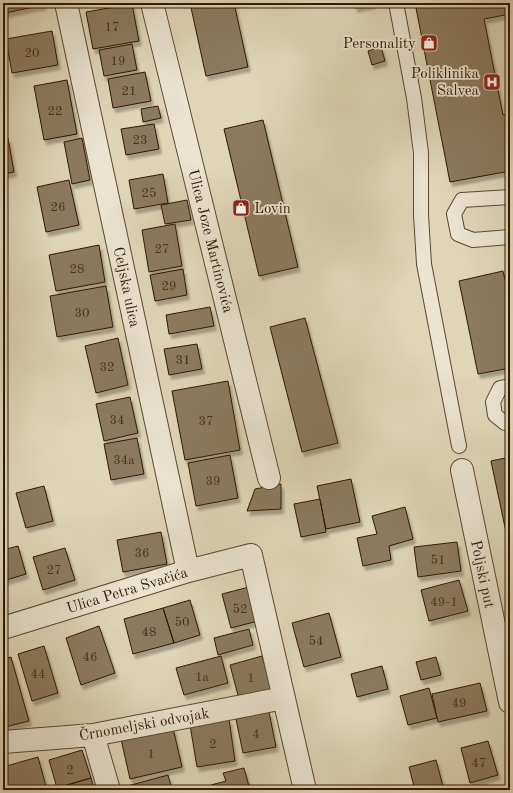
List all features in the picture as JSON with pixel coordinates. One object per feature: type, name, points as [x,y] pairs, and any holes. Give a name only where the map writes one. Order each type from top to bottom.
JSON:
[{"type":"street","name":"Celjska ulica","points":[[66,3],[188,571]]},
{"type":"street","name":"Ulica Joze Martinovića","points":[[152,3],[269,478]]},
{"type":"street","name":"Poljski put","points":[[462,470],[510,702]]},
{"type":"street","name":"Ulica Petra Svačića","points":[[3,628],[188,571],[251,555],[284,698]]},
{"type":"street","name":"Črnomeljski odvojak","points":[[3,742],[93,735],[284,698]]},
{"type":"street","points":[[284,698],[305,790]]},
{"type":"street","points":[[93,735],[109,790]]},
{"type":"lane","points":[[396,3],[414,98],[421,153],[421,215],[424,264],[459,446]]},
{"type":"lane","points":[[510,197],[462,200],[454,214],[458,234],[473,240],[510,237]]},
{"type":"lane","points":[[510,386],[500,388],[493,402],[495,415],[505,423],[510,423]]},
{"type":"building","points":[[3,3],[44,3],[44,5],[5,13]]},
{"type":"building","points":[[190,3],[234,3],[248,67],[206,76]]},
{"type":"building","points":[[354,3],[373,3],[374,4],[355,8]]},
{"type":"building","points":[[415,3],[510,3],[510,14],[484,19],[503,115],[510,114],[510,171],[450,182]]},
{"type":"building","points":[[132,4],[139,41],[93,49],[86,12]]},
{"type":"building","points":[[52,31],[58,65],[12,73],[6,39]]},
{"type":"building","points":[[132,44],[137,70],[104,76],[99,50]]},
{"type":"building","points":[[381,47],[385,61],[372,65],[368,51]]},
{"type":"building","points":[[145,72],[151,101],[113,108],[108,79]]},
{"type":"building","points":[[67,80],[77,134],[44,140],[34,86]]},
{"type":"building","points":[[158,106],[161,118],[143,122],[141,109]]},
{"type":"building","points":[[263,120],[298,267],[259,276],[224,129]]},
{"type":"building","points":[[154,124],[159,149],[126,155],[121,129]]},
{"type":"building","points":[[8,138],[14,172],[3,174],[3,139]]},
{"type":"building","points":[[82,138],[90,180],[72,184],[64,142]]},
{"type":"building","points":[[163,174],[168,203],[134,209],[129,180]]},
{"type":"building","points":[[69,180],[79,225],[46,232],[37,187]]},
{"type":"building","points":[[187,200],[191,220],[165,224],[161,205]]},
{"type":"building","points":[[175,224],[182,266],[149,272],[142,230]]},
{"type":"building","points":[[99,245],[105,282],[56,291],[49,255]]},
{"type":"building","points":[[183,269],[187,295],[155,301],[150,275]]},
{"type":"building","points":[[503,271],[510,300],[510,368],[478,374],[459,281]]},
{"type":"building","points":[[106,286],[113,327],[57,337],[50,296]]},
{"type":"building","points":[[210,307],[214,326],[169,334],[166,315]]},
{"type":"building","points":[[305,318],[338,443],[302,452],[270,327]]},
{"type":"building","points":[[118,338],[128,385],[96,393],[85,346]]},
{"type":"building","points":[[197,344],[202,369],[169,375],[164,349]]},
{"type":"building","points":[[228,381],[240,450],[185,460],[172,391]]},
{"type":"building","points":[[130,397],[138,433],[104,441],[96,404]]},
{"type":"building","points":[[137,438],[144,474],[111,480],[104,444]]},
{"type":"building","points":[[230,455],[238,498],[196,506],[188,463]]},
{"type":"building","points":[[510,457],[510,551],[491,461]]},
{"type":"building","points":[[351,479],[360,522],[326,529],[317,486]]},
{"type":"building","points":[[281,484],[281,509],[247,511],[255,489]]},
{"type":"building","points":[[44,486],[53,521],[26,528],[16,493]]},
{"type":"building","points":[[320,499],[326,532],[301,537],[294,504]]},
{"type":"building","points":[[405,507],[413,539],[389,546],[391,560],[363,566],[357,538],[377,534],[372,516]]},
{"type":"building","points":[[161,532],[167,564],[123,572],[117,540]]},
{"type":"building","points":[[457,542],[461,571],[418,577],[414,547]]},
{"type":"building","points":[[18,546],[26,574],[3,581],[3,550]]},
{"type":"building","points":[[65,548],[75,580],[43,590],[33,557]]},
{"type":"building","points":[[459,580],[468,611],[429,621],[421,590]]},
{"type":"building","points":[[249,587],[258,621],[231,628],[222,594]]},
{"type":"building","points":[[190,600],[200,635],[174,643],[163,608]]},
{"type":"building","points":[[163,608],[174,643],[133,654],[124,619]]},
{"type":"building","points":[[329,613],[341,657],[304,667],[292,623]]},
{"type":"building","points":[[99,626],[115,673],[81,685],[66,638]]},
{"type":"building","points":[[249,629],[253,645],[218,655],[214,638]]},
{"type":"building","points":[[44,646],[58,693],[32,701],[18,654]]},
{"type":"building","points":[[221,656],[228,683],[184,695],[176,668]]},
{"type":"building","points":[[262,656],[272,690],[239,699],[230,665]]},
{"type":"building","points":[[11,657],[29,721],[5,727],[3,720],[3,659]]},
{"type":"building","points":[[436,657],[441,675],[421,680],[416,662]]},
{"type":"building","points":[[382,666],[388,689],[357,697],[351,674]]},
{"type":"building","points":[[480,683],[487,711],[438,722],[432,694]]},
{"type":"building","points":[[429,688],[437,718],[408,725],[400,696]]},
{"type":"building","points":[[269,712],[276,747],[243,753],[236,719]]},
{"type":"building","points":[[229,719],[235,761],[197,767],[190,725]]},
{"type":"building","points":[[173,728],[182,767],[130,779],[121,739]]},
{"type":"building","points":[[488,741],[498,775],[470,783],[461,748]]},
{"type":"building","points":[[82,750],[91,778],[57,788],[49,760]]},
{"type":"building","points":[[38,757],[47,790],[7,790],[3,775],[3,767]]},
{"type":"building","points":[[436,760],[444,790],[415,790],[409,767]]},
{"type":"building","points":[[244,768],[250,790],[213,790],[211,785],[226,781],[223,773]]},
{"type":"building","points":[[168,775],[172,790],[121,790],[120,788]]},
{"type":"building","points":[[91,778],[94,790],[58,790],[57,788]]},
{"type":"place","name":"Personality","points":[[429,43]]},
{"type":"place","name":"Poliklinika Salvea","points":[[492,82]]},
{"type":"place","name":"Lovin","points":[[241,208]]}]
